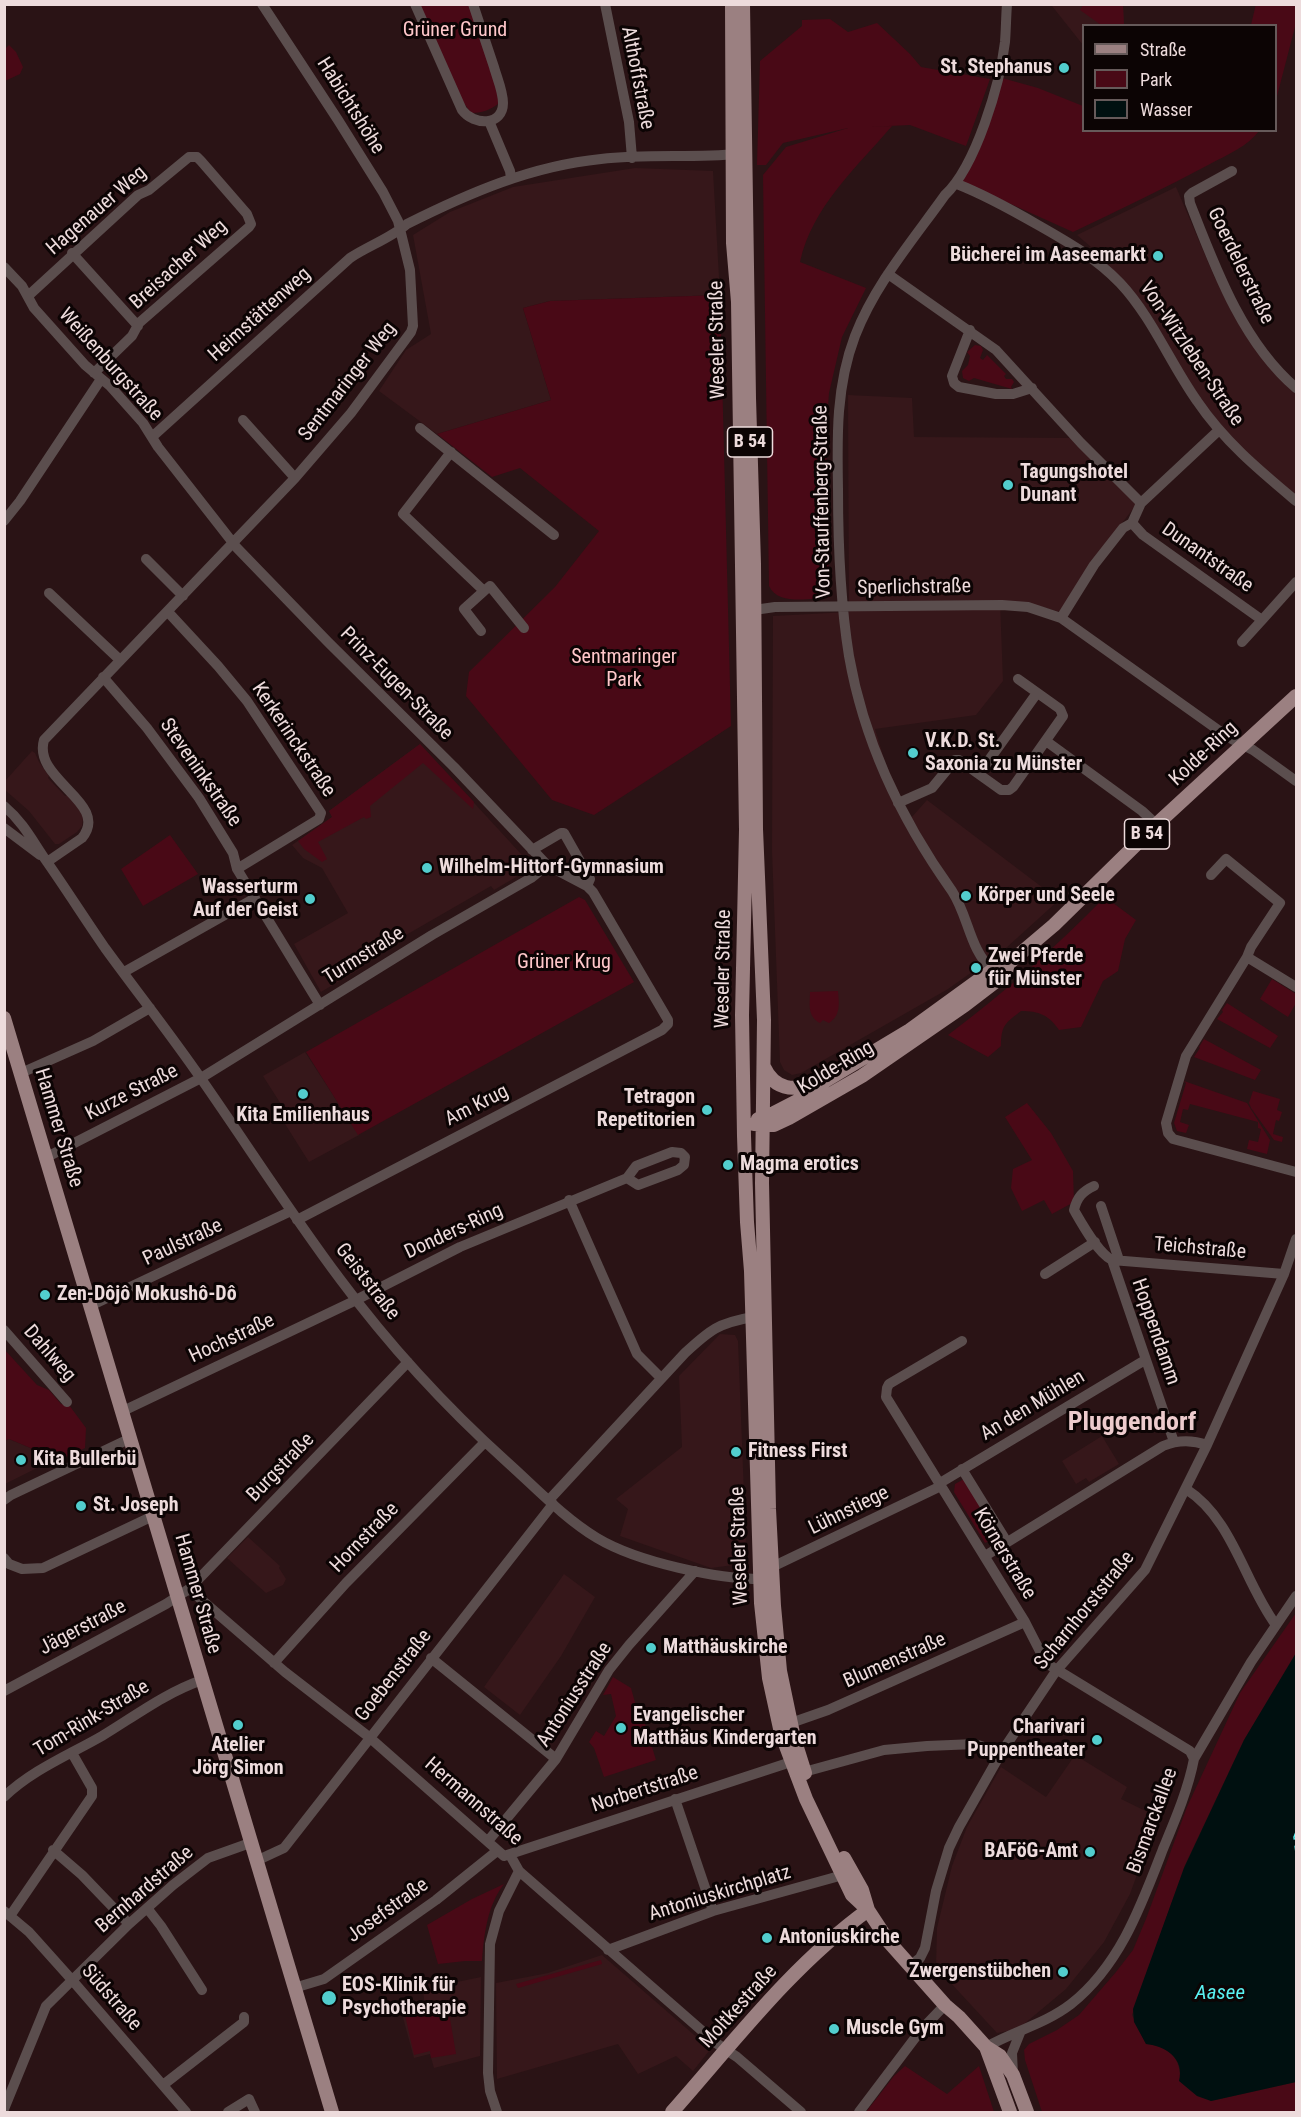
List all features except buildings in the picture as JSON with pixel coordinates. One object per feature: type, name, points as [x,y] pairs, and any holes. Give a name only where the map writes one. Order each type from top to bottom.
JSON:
[{"type":"main road","name":"Weseler Straße","points":[[732,4],[739,154]]},
{"type":"main road","name":"Weseler Straße","points":[[743,4],[739,154],[733,243],[738,302],[763,1009],[768,1575],[765,1645],[785,1725],[791,1762],[818,1825],[854,1898],[868,1910]]},
{"type":"main road","name":"Weseler Straße","points":[[748,611],[742,1015],[747,1222],[768,1575]]},
{"type":"main road","name":"Kolde-Ring","points":[[763,1121],[774,1125],[789,1118],[893,1057],[999,979],[1006,972],[1008,964],[1053,926],[1157,825],[1248,747],[1296,696]]},
{"type":"main road","name":"Kolde-Ring","points":[[745,1123],[763,1121],[805,1097],[825,1081],[910,1030],[1001,964],[1008,964]]},
{"type":"main road","name":"Hammer Straße","points":[[4,1018],[153,1516],[184,1592],[202,1680],[332,2112]]},
{"type":"main road","name":"Kolde-Ring","points":[[764,1067],[775,1083],[787,1088],[801,1089],[825,1081]]},
{"type":"main road","name":"Weseler Straße","points":[[785,1725],[826,1826],[862,1890],[868,1910],[884,1935],[945,2005],[986,2047],[1000,2056],[1013,2075],[1027,2112]]},
{"type":"main road","name":"Moltkestraße","points":[[672,2112],[784,1984],[826,1944],[868,1910]]},
{"type":"main road","name":"Weseler Straße","points":[[986,2047],[1010,2112]]},
{"type":"street","name":"Habichtshöhe","points":[[262,4],[383,192],[401,230]]},
{"type":"street","points":[[415,4],[462,110],[467,117],[475,121],[489,121],[498,114],[503,104],[500,87],[473,4]]},
{"type":"street","name":"Althoffstraße","points":[[605,4],[631,133],[632,158]]},
{"type":"street","name":"Von-Stauffenberg-Straße","points":[[993,971],[980,957],[956,898],[929,859],[898,803],[879,761],[863,711],[849,658],[842,607],[837,432],[839,395],[845,366],[855,337],[874,297],[945,195],[957,184],[975,147],[988,114],[1005,42],[1007,4]]},
{"type":"street","points":[[489,121],[511,178]]},
{"type":"street","points":[[401,230],[407,224],[458,199],[511,178],[551,167],[602,159],[739,154]]},
{"type":"street","name":"Hagenauer Weg","points":[[28,296],[72,253],[138,195],[149,190],[185,158],[192,156]]},
{"type":"street","name":"Breisacher Weg","points":[[4,521],[98,376],[132,336],[139,323],[251,224],[247,214],[201,161],[192,156]]},
{"type":"street","name":"Goerdelerstraße","points":[[1232,171],[1192,193],[1189,196],[1190,202],[1221,277],[1245,323],[1263,350],[1296,388]]},
{"type":"street","name":"Von-Witzleben-Straße","points":[[957,184],[1075,246],[1120,283],[1144,315],[1177,371],[1218,431],[1253,466],[1296,501]]},
{"type":"street","name":"Heimstättenweg","points":[[152,437],[349,259],[368,246],[401,230]]},
{"type":"street","name":"Sentmaringer Weg","points":[[45,859],[82,838],[89,823],[87,812],[46,765],[42,745],[47,735],[295,478],[347,418],[411,332],[414,320],[411,270],[400,235],[401,230]]},
{"type":"street","points":[[72,253],[138,326]]},
{"type":"street","name":"Weißenburgstraße","points":[[4,267],[28,296],[34,308],[85,365],[110,386],[143,423],[233,544]]},
{"type":"street","points":[[888,274],[996,350],[1088,450],[1141,503]]},
{"type":"street","points":[[970,330],[952,376],[954,383],[959,387],[996,394],[1012,394],[1032,388]]},
{"type":"street","points":[[243,420],[295,478]]},
{"type":"street","points":[[420,428],[554,535]]},
{"type":"street","name":"Dunantstraße","points":[[1061,618],[1096,563],[1123,528],[1132,523],[1141,503],[1218,431]]},
{"type":"street","points":[[452,452],[403,514],[484,591]]},
{"type":"street","name":"Dunantstraße","points":[[1132,523],[1143,535],[1262,620]]},
{"type":"street","name":"Prinz-Eugen-Straße","points":[[233,544],[454,767],[547,866],[587,886],[602,906],[668,1020]]},
{"type":"street","points":[[146,559],[183,596]]},
{"type":"street","name":"Dunantstraße","points":[[1242,642],[1296,582]]},
{"type":"street","points":[[481,631],[464,609],[490,586],[524,628]]},
{"type":"street","points":[[49,593],[120,660]]},
{"type":"street","name":"Sperlichstraße","points":[[748,611],[775,607],[1002,605],[1028,607],[1061,618]]},
{"type":"street","name":"Kerkerinckstraße","points":[[168,612],[247,701],[321,813],[319,819],[237,869]]},
{"type":"street","points":[[1061,618],[1228,738],[1248,747],[1296,781]]},
{"type":"street","name":"Steveninkstraße","points":[[103,677],[147,728],[199,798],[233,853],[237,869],[320,1005]]},
{"type":"street","points":[[898,803],[932,788],[955,760],[959,760],[1001,790],[1009,790],[1063,717],[1060,709],[1018,679]]},
{"type":"street","points":[[979,774],[1037,693]]},
{"type":"street","points":[[1046,741],[1143,811],[1157,825]]},
{"type":"street","name":"Geiststraße","points":[[4,806],[29,832],[45,859],[356,1300],[408,1362],[485,1442],[589,1533],[622,1551],[695,1571],[734,1578],[768,1575]]},
{"type":"street","name":"Geiststraße","points":[[4,828],[45,859]]},
{"type":"street","name":"Prinz-Eugen-Straße","points":[[532,850],[564,833],[587,871],[590,879],[587,886]]},
{"type":"street","points":[[1211,875],[1226,860],[1280,903],[1185,1056],[1166,1130],[1173,1138],[1296,1172]]},
{"type":"street","name":"Turmstraße","points":[[201,1078],[432,935],[531,878],[547,866]]},
{"type":"street","points":[[124,972],[255,898]]},
{"type":"street","points":[[1247,957],[1296,987]]},
{"type":"street","points":[[21,1073],[93,1041],[150,1008]]},
{"type":"street","name":"Am Krug","points":[[294,1215],[662,1030],[668,1024],[668,1020]]},
{"type":"street","name":"Kurze Straße","points":[[47,1156],[201,1078]]},
{"type":"street","name":"Donders-Ring","points":[[356,1300],[460,1247],[569,1200],[627,1178],[636,1166],[672,1152],[685,1156],[684,1166],[646,1184],[638,1185],[627,1178]]},
{"type":"street","name":"Hoppendamm","points":[[1094,1186],[1083,1192],[1074,1210],[1106,1257],[1115,1260]]},
{"type":"street","points":[[569,1200],[637,1354],[660,1377]]},
{"type":"street","name":"Hoppendamm","points":[[1101,1206],[1145,1360],[1174,1442]]},
{"type":"street","name":"Paulstraße","points":[[90,1306],[294,1215]]},
{"type":"street","name":"Scharnhorststraße","points":[[910,1966],[920,1958],[925,1948],[936,1891],[959,1827],[1001,1753],[1056,1671],[1145,1570],[1207,1445],[1294,1255],[1296,1239]]},
{"type":"street","points":[[1045,1274],[1095,1242]]},
{"type":"street","name":"Teichstraße","points":[[1115,1260],[1284,1274]]},
{"type":"street","name":"Hochstraße","points":[[123,1411],[356,1300]]},
{"type":"street","name":"Goebenstraße","points":[[256,1861],[284,1848],[551,1502],[660,1377],[709,1331],[725,1323],[753,1317]]},
{"type":"street","name":"Dahlweg","points":[[4,1330],[67,1402]]},
{"type":"street","name":"Körnerstraße","points":[[962,1341],[889,1384],[886,1397],[1025,1622],[1046,1663],[1190,1750],[1194,1759]]},
{"type":"street","name":"An den Mühlen","points":[[940,1485],[1145,1360]]},
{"type":"street","name":"Burgstraße","points":[[184,1592],[408,1362]]},
{"type":"street","points":[[4,1500],[131,1438]]},
{"type":"street","name":"Hornstraße","points":[[274,1663],[346,1583],[485,1442]]},
{"type":"street","points":[[985,1556],[1163,1446],[1174,1442],[1199,1442],[1207,1445]]},
{"type":"street","name":"Körnerstraße","points":[[962,1470],[1007,1542]]},
{"type":"street","name":"Lühnstiege","points":[[768,1575],[940,1485]]},
{"type":"street","points":[[1186,1489],[1218,1520],[1261,1603],[1276,1625]]},
{"type":"street","points":[[4,1558],[9,1564],[22,1569],[43,1568],[153,1516]]},
{"type":"street","name":"Antoniusstraße","points":[[488,1841],[556,1759],[609,1670],[629,1644],[695,1571]]},
{"type":"street","name":"Hermannstraße","points":[[184,1592],[369,1737],[497,1851],[504,1856],[510,1855],[519,1871],[608,1950],[801,2112]]},
{"type":"street","name":"Jägerstraße","points":[[4,1691],[184,1592]]},
{"type":"street","name":"Bismarckallee","points":[[986,2047],[1020,2032],[1071,2004],[1094,1983],[1112,1960],[1143,1899],[1174,1822],[1194,1759],[1247,1668],[1296,1596]]},
{"type":"street","name":"Blumenstraße","points":[[785,1725],[828,1710],[1025,1622]]},
{"type":"street","points":[[431,1658],[556,1759]]},
{"type":"street","name":"Tom-Rink-Straße","points":[[4,1797],[24,1780],[172,1691],[202,1680]]},
{"type":"street","points":[[804,1772],[884,1750],[975,1744],[1001,1753]]},
{"type":"street","points":[[7,1913],[92,1796],[92,1788],[72,1753]]},
{"type":"street","name":"Norbertstraße","points":[[510,1855],[791,1762]]},
{"type":"street","points":[[675,1799],[713,1911]]},
{"type":"street","name":"Bernhardstraße","points":[[5,2108],[46,2006],[129,1924],[208,1858],[250,1843]]},
{"type":"street","points":[[53,1850],[82,1875],[129,1924]]},
{"type":"street","name":"Josefstraße","points":[[294,1988],[324,1979],[436,1900],[497,1851]]},
{"type":"street","points":[[497,2112],[490,2091],[488,2073],[490,1944],[499,1911],[519,1871]]},
{"type":"street","name":"Antoniuskirchplatz","points":[[608,1950],[713,1911],[843,1875]]},
{"type":"street","points":[[147,1908],[202,1990]]},
{"type":"street","name":"Südstraße","points":[[7,1913],[28,1932],[72,1980],[186,2112]]},
{"type":"street","points":[[860,2112],[921,2030],[945,2005]]},
{"type":"street","points":[[162,2085],[244,2022],[244,2017]]},
{"type":"street","points":[[1013,2075],[1012,2053],[1020,2032]]},
{"type":"street","points":[[228,2112],[249,2099],[255,2112]]},
{"type":"street","points":[[5,2108],[17,2112]]},
{"type":"shaded area","points":[[1061,4],[1123,5],[1124,24],[1082,24],[1082,44],[1052,6]]},
{"type":"shaded area","points":[[635,168],[713,171],[720,295],[550,301],[523,308],[551,400],[437,434],[379,391],[406,350],[431,334],[413,235],[450,212],[513,187]]},
{"type":"shaded area","points":[[1176,187],[1215,278],[1296,391],[1296,495],[1294,496],[1219,427],[1178,364],[1149,312],[1098,253],[1077,235]]},
{"type":"shaded area","points":[[848,395],[912,398],[914,437],[1074,438],[1136,505],[1091,563],[1060,612],[1027,603],[1000,601],[1003,681],[976,715],[875,729],[885,762],[911,818],[927,800],[1059,900],[1006,948],[948,989],[801,1073],[792,1075],[784,1070],[780,1062],[772,851],[773,616],[849,612]]},
{"type":"shaded area","name":"Wilhelm-Hittorf-Gymnasium","points":[[420,744],[533,867],[494,890],[491,886],[361,961],[363,967],[321,992],[294,944],[348,913],[322,868],[303,858],[292,845],[332,817],[329,811]]},
{"type":"shaded area","points":[[32,751],[49,776],[48,778],[65,796],[68,795],[80,807],[83,818],[82,826],[59,844],[55,844],[29,811],[5,790],[5,781]]},
{"type":"shaded area","name":"Kita Emilienhaus","points":[[305,1052],[359,1135],[309,1162],[280,1116],[286,1112],[263,1076]]},
{"type":"shaded area","points":[[720,1334],[735,1335],[738,1341],[746,1545],[741,1564],[711,1568],[620,1536],[628,1509],[616,1499],[682,1447],[679,1376]]},
{"type":"shaded area","points":[[1102,1436],[1119,1464],[1089,1482],[1086,1478],[1076,1484],[1062,1461]]},
{"type":"shaded area","name":"Kita Bullerbü","points":[[9,1439],[33,1449],[41,1466],[5,1484],[5,1441]]},
{"type":"shaded area","points":[[248,1537],[280,1566],[286,1579],[283,1585],[266,1593],[227,1558]]},
{"type":"shaded area","points":[[564,1574],[595,1597],[561,1656],[520,1715],[484,1687]]},
{"type":"shaded area","points":[[1075,1755],[1127,1787],[1121,1799],[1158,1817],[1130,1894],[1104,1942],[1066,1989],[1018,2029],[997,2033],[936,1967],[937,1928],[952,1866],[967,1827],[1001,1767],[1046,1797]]},
{"type":"shaded area","points":[[602,1955],[708,2047],[709,2051],[693,2071],[676,2056],[638,2074],[618,2044],[497,2079],[496,1983],[548,1973]]},
{"type":"shaded area","points":[[481,1977],[480,2056],[434,2068],[430,2054],[414,2058],[402,2014],[425,2008],[423,1989]]},
{"type":"green space","points":[[1256,4],[1296,5],[1296,23],[1277,96],[1277,24],[1251,24]]},
{"type":"green space","name":"Grüner Grund","points":[[420,5],[469,5],[495,81],[499,103],[486,111],[471,113],[461,99]]},
{"type":"green space","points":[[1083,5],[1123,5],[1124,24],[1100,24],[1080,10]]},
{"type":"green space","points":[[830,19],[848,32],[877,23],[921,67],[990,79],[966,146],[910,125],[867,127],[892,126],[837,189],[814,223],[806,242],[800,262],[866,288],[842,337],[829,393],[826,432],[829,598],[795,600],[780,596],[769,586],[763,175],[786,147],[848,128],[783,143],[766,165],[757,165],[760,61],[802,26],[802,20]]},
{"type":"green space","points":[[9,45],[16,52],[23,67],[20,74],[5,81],[5,49]]},
{"type":"green space","points":[[1002,78],[1038,88],[1082,106],[1082,132],[1258,132],[1230,154],[1073,232],[962,182],[986,132]]},
{"type":"green space","name":"Sentmaringer Park","points":[[720,295],[731,726],[594,815],[552,800],[466,696],[469,672],[555,587],[599,531],[520,468],[492,477],[437,434],[551,400],[523,308],[550,301]]},
{"type":"green space","points":[[975,345],[981,346],[983,350],[980,358],[983,360],[987,355],[1006,374],[1004,376],[1006,379],[1012,379],[1014,382],[1012,389],[974,378],[969,381],[963,378],[962,371],[968,365],[970,356],[967,352]]},
{"type":"green space","points":[[420,744],[474,802],[473,809],[423,763],[370,806],[371,817],[366,819],[364,817],[318,842],[327,859],[322,862],[304,849],[298,841],[332,817],[329,811]]},
{"type":"green space","points":[[170,835],[198,874],[143,906],[121,869]]},
{"type":"green space","name":"Grüner Krug","points":[[579,897],[585,900],[634,982],[358,1135],[306,1052]]},
{"type":"green space","points":[[1105,897],[1136,920],[1125,939],[1118,971],[1103,981],[1081,1027],[1059,1030],[1043,1015],[1021,1011],[1005,1026],[1001,1046],[988,1057],[948,1035],[1029,969]]},
{"type":"green space","points":[[1272,979],[1296,994],[1296,1003],[1288,1017],[1260,999]]},
{"type":"green space","points":[[838,991],[836,1016],[829,1023],[823,1020],[820,1023],[811,1014],[810,992]]},
{"type":"green space","points":[[1227,1003],[1278,1036],[1270,1048],[1217,1019]]},
{"type":"green space","points":[[1204,1039],[1261,1070],[1255,1080],[1194,1057]]},
{"type":"green space","points":[[1184,1081],[1247,1103],[1270,1140],[1267,1154],[1247,1149],[1249,1140],[1258,1142],[1261,1129],[1258,1128],[1258,1122],[1190,1104],[1188,1110],[1183,1109],[1180,1122],[1189,1125],[1186,1133],[1177,1131],[1174,1123],[1186,1083]]},
{"type":"green space","points":[[1253,1091],[1280,1099],[1277,1110],[1282,1112],[1279,1121],[1276,1120],[1273,1134],[1283,1137],[1282,1142],[1274,1140],[1251,1108],[1249,1103]]},
{"type":"green space","points":[[1027,1103],[1051,1133],[1073,1171],[1074,1202],[1052,1214],[1044,1200],[1022,1211],[1011,1188],[1013,1169],[1032,1160],[1005,1117]]},
{"type":"green space","points":[[4,1349],[37,1385],[49,1390],[61,1404],[69,1405],[86,1428],[85,1448],[54,1463],[46,1462],[33,1449],[9,1439],[5,1441]]},
{"type":"green space","points":[[964,1479],[1000,1536],[985,1543],[954,1492],[955,1484]]},
{"type":"green space","points":[[1296,1613],[1296,1653],[1244,1740],[1185,1865],[1132,2015],[1146,2044],[1160,2047],[1175,2057],[1180,2077],[1211,2101],[1296,2082],[1296,2112],[1042,2112],[1025,2060],[1024,2050],[1029,2044],[1057,2030],[1079,2015],[1133,1950],[1187,1807],[1240,1693]]},
{"type":"green space","name":"Evangelischer Matthäus Kindergarten","points":[[613,1677],[631,1688],[641,1724],[645,1724],[656,1760],[604,1777],[594,1748],[589,1742],[596,1731],[604,1736],[616,1716],[611,1694],[603,1695]]},
{"type":"green space","points":[[504,1884],[490,1911],[482,1961],[438,1964],[427,1925]]},
{"type":"green space","points":[[601,1960],[602,1964],[518,1988],[516,1984]]},
{"type":"green space","points":[[448,2007],[456,2054],[431,2058],[430,2051],[414,2055],[405,2015]]},
{"type":"green space","points":[[905,2066],[947,2094],[979,2066],[994,2112],[866,2112],[894,2076]]},
{"type":"water","name":"Aasee","points":[[1296,1653],[1296,2082],[1211,2101],[1197,2096],[1179,2081],[1179,2066],[1172,2055],[1153,2045],[1146,2044],[1134,2022],[1133,2009],[1184,1868],[1244,1740]]},
{"type":"ferry route","points":[[1296,1832],[1294,1837],[1296,1853]]},
{"type":"place","name":"St. Stephanus","points":[[1064,68]]},
{"type":"place","name":"Bücherei im Aaseemarkt","points":[[1158,256]]},
{"type":"place","name":"Tagungshotel Dunant","points":[[1008,485]]},
{"type":"place","name":"V.K.D. St. Saxonia zu Münster","points":[[913,753]]},
{"type":"place","name":"Wilhelm-Hittorf-Gymnasium","points":[[427,868]]},
{"type":"place","name":"Körper und Seele","points":[[966,896]]},
{"type":"place","name":"Wasserturm Auf der Geist","points":[[310,899]]},
{"type":"place","name":"Zwei Pferde für Münster","points":[[976,968]]},
{"type":"place","name":"Kita Emilienhaus","points":[[303,1094]]},
{"type":"place","name":"Tetragon Repetitorien","points":[[707,1110]]},
{"type":"place","name":"Magma erotics","points":[[728,1165]]},
{"type":"place","name":"Zen-Dôjô Mokushô-Dô","points":[[45,1295]]},
{"type":"place","name":"Fitness First","points":[[736,1452]]},
{"type":"place","name":"Kita Bullerbü","points":[[21,1460]]},
{"type":"place","name":"St. Joseph","points":[[81,1506]]},
{"type":"place","name":"Matthäuskirche","points":[[651,1648]]},
{"type":"place","name":"Atelier Jörg Simon","points":[[238,1725]]},
{"type":"place","name":"Evangelischer Matthäus Kindergarten","points":[[621,1728]]},
{"type":"place","name":"Charivari Puppentheater","points":[[1097,1740]]},
{"type":"place","name":"BAFöG-Amt","points":[[1090,1852]]},
{"type":"place","name":"Antoniuskirche","points":[[767,1938]]},
{"type":"place","name":"Zwergenstübchen","points":[[1063,1972]]},
{"type":"place","name":"EOS-Klinik für Psychotherapie","points":[[329,1998]]},
{"type":"place","name":"Muscle Gym","points":[[834,2029]]},
{"type":"district","name":"Pluggendorf","points":[[1132,1423]]}]
